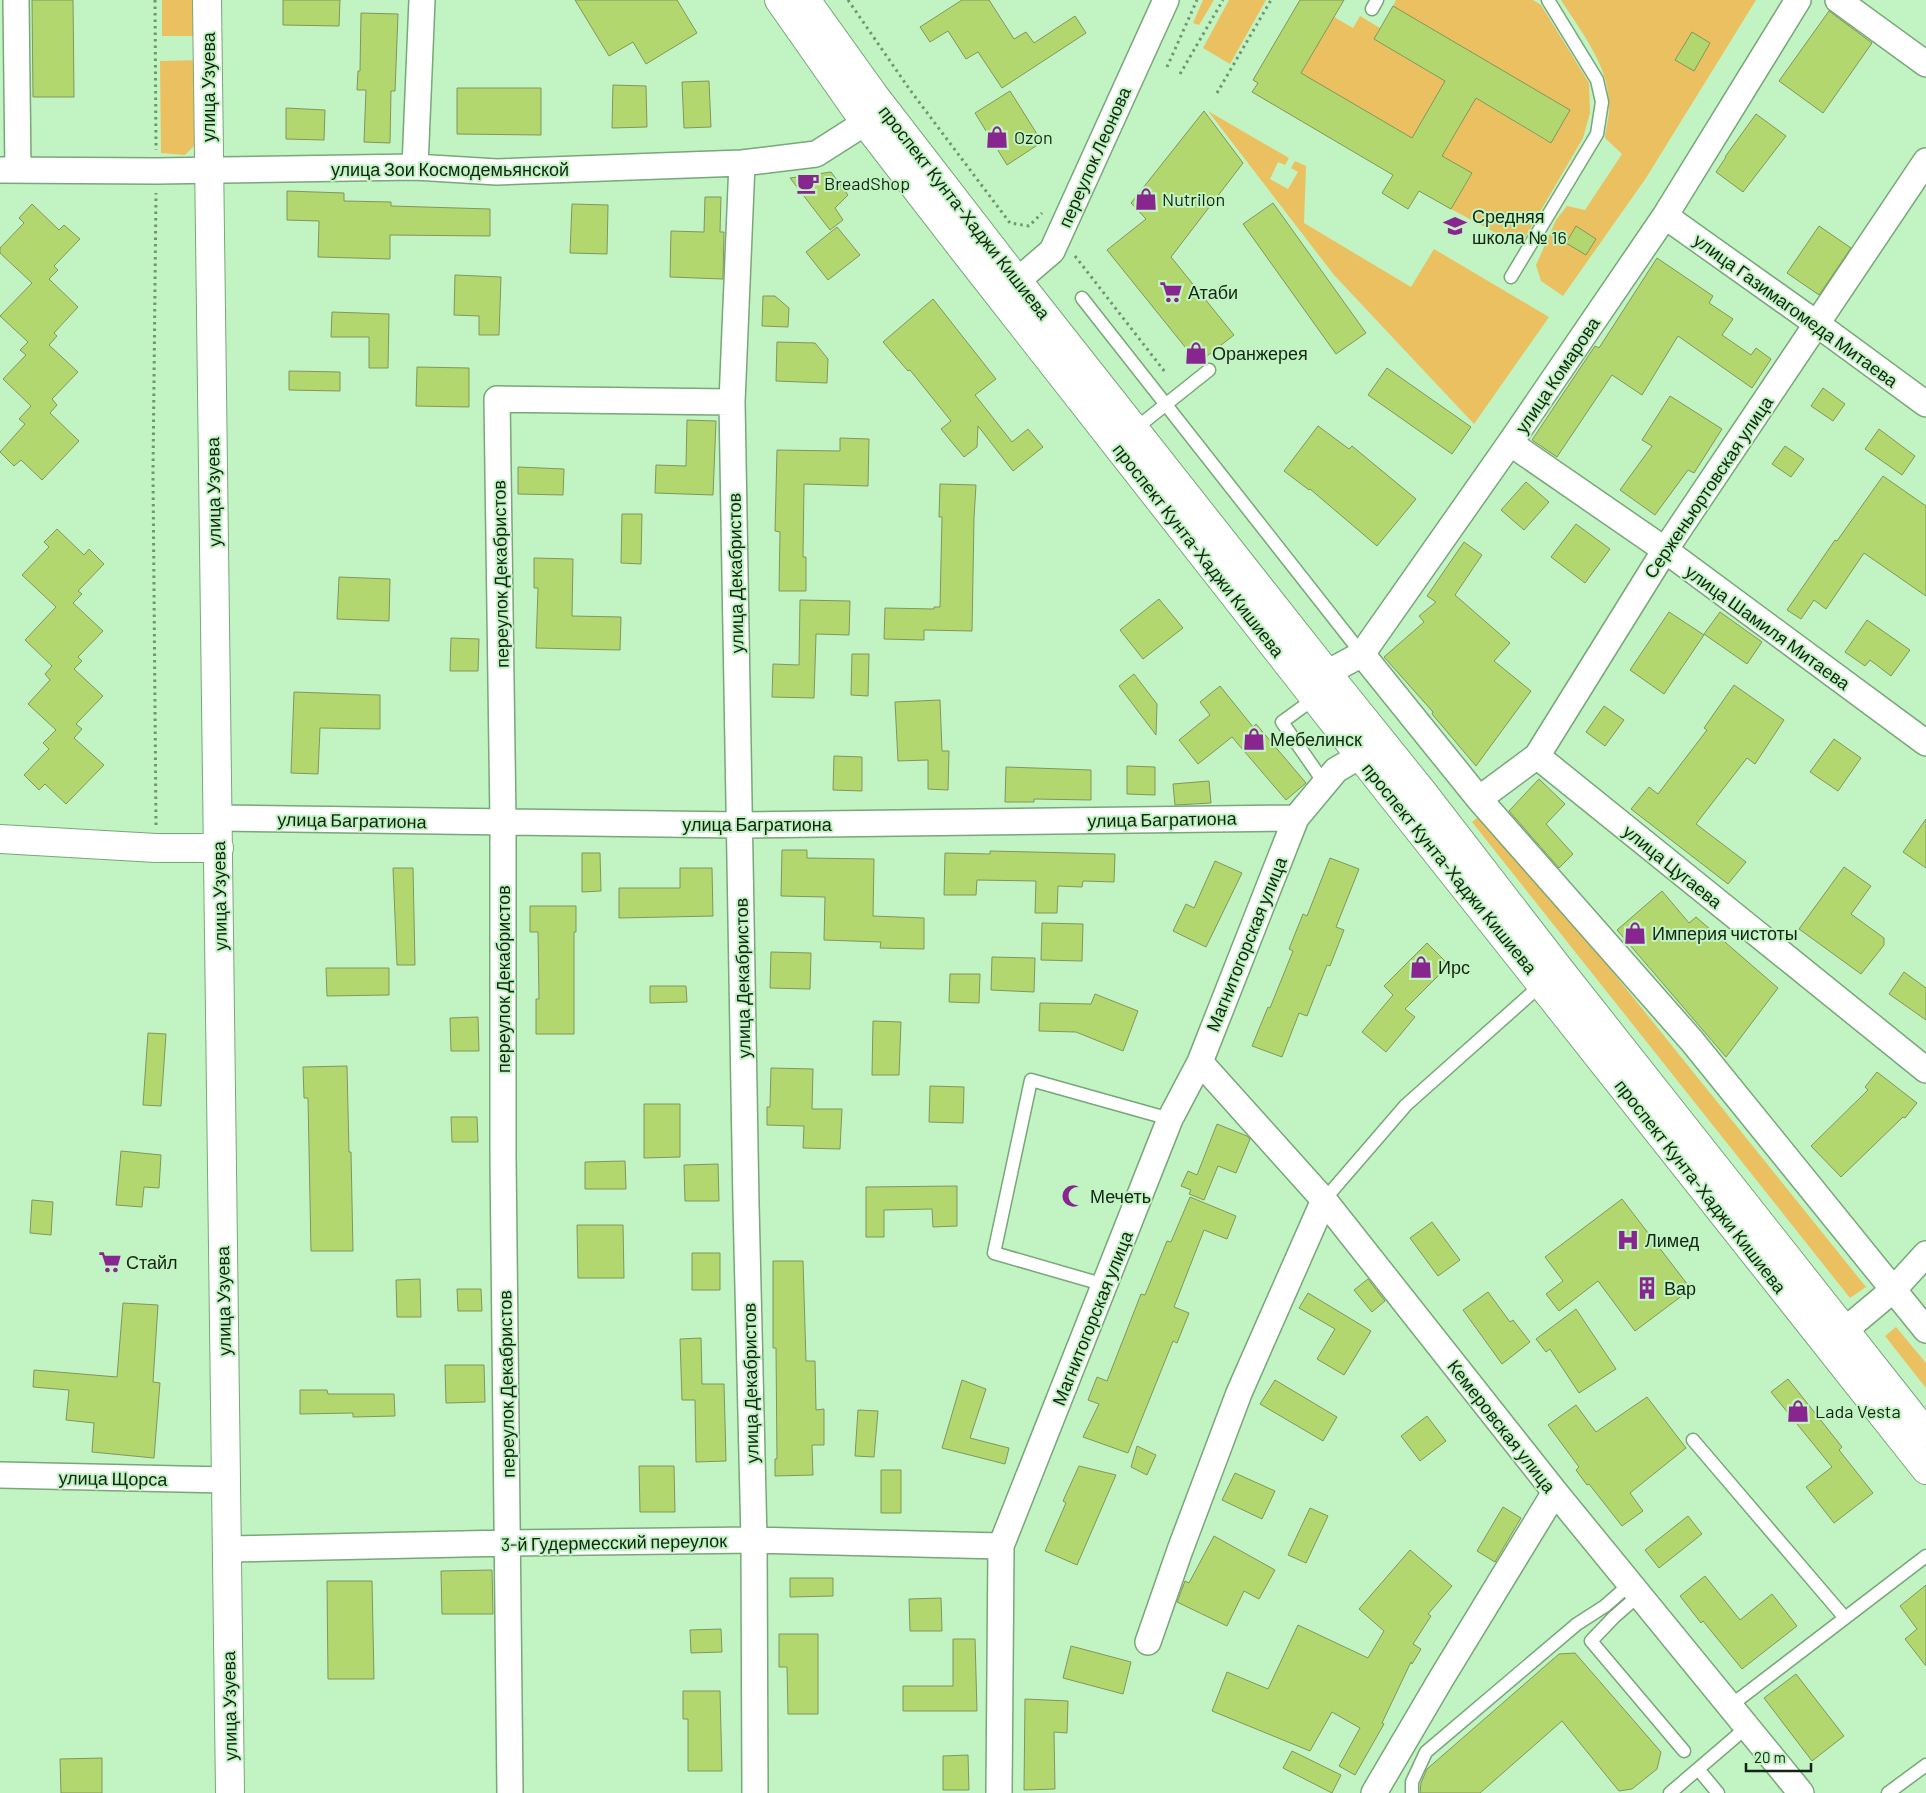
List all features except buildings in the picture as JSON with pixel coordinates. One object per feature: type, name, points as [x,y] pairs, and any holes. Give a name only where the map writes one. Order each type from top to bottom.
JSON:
[{"type":"main road","name":"улица Узуева","points":[[207,0],[219,818],[230,1793]]},
{"type":"main road","name":"проспект Кунта-Хаджи Кишиева","points":[[779,0],[876,117],[1008,288],[1270,641],[1926,1470]]},
{"type":"main road","name":"проспект Кунта-Хаджи Кишиева","points":[[806,0],[876,117]]},
{"type":"main road","name":"проспект Кунта-Хаджи Кишиева","points":[[1008,288],[1135,429],[1926,1433]]},
{"type":"main road","points":[[0,840],[156,848],[219,848]]},
{"type":"street","points":[[9,170],[16,0]]},
{"type":"street","points":[[415,167],[422,0]]},
{"type":"street","name":"переулок Леонова","points":[[1008,288],[1052,251],[1166,0]]},
{"type":"street","name":"улица Комарова","points":[[1327,673],[1362,654],[1510,443],[1665,216],[1798,0]]},
{"type":"street","points":[[1838,0],[1926,64]]},
{"type":"street","name":"улица Зои Космодемьянской","points":[[9,170],[156,172],[415,167],[497,172],[742,163],[816,154],[876,117]]},
{"type":"street","name":"Серженьюртовская улица","points":[[1479,799],[1537,756],[1665,550],[1926,161]]},
{"type":"street","name":"улица Декабристов","points":[[742,163],[732,402],[746,1204],[754,1540],[755,1793]]},
{"type":"street","name":"улица Газимагомеда Митаева","points":[[1665,216],[1926,404]]},
{"type":"street","name":"переулок Декабристов","points":[[510,1793],[498,399],[732,402]]},
{"type":"street","name":"улица Шамиля Митаева","points":[[1510,443],[1665,550],[1926,743]]},
{"type":"street","points":[[1270,641],[1327,673]]},
{"type":"street","points":[[1362,654],[1479,799],[1692,1041],[1926,1330]]},
{"type":"street","points":[[1360,756],[1422,791]]},
{"type":"street","name":"Магнитогорская улица","points":[[999,1793],[1002,1546],[1170,1119],[1200,1062],[1296,818],[1336,770],[1360,756]]},
{"type":"street","name":"улица Цугаева","points":[[1537,756],[1926,1070]]},
{"type":"street","name":"улица Багратиона","points":[[219,818],[740,825],[1296,818]]},
{"type":"street","name":"Кемеровская улица","points":[[1200,1062],[1324,1200],[1555,1492],[1801,1793]]},
{"type":"street","points":[[1148,1642],[1180,1550],[1239,1393],[1324,1200]]},
{"type":"street","points":[[1788,1297],[1844,1330],[1894,1290],[1926,1254]]},
{"type":"street","name":"улица Щорса","points":[[0,1475],[225,1480]]},
{"type":"street","points":[[1374,1793],[1555,1492]]},
{"type":"street","name":"3-й Гудермесский переулок","points":[[227,1549],[508,1542],[754,1540],[1002,1546]]},
{"type":"lane","points":[[1511,277],[1597,134],[1602,102],[1597,80],[1548,0]]},
{"type":"lane","points":[[1082,298],[1362,654]]},
{"type":"lane","points":[[1135,429],[1208,370]]},
{"type":"lane","points":[[1315,698],[1282,722],[1325,784]]},
{"type":"lane","points":[[1324,1200],[1406,1105],[1542,984]]},
{"type":"lane","points":[[1104,1285],[994,1253],[1031,1080],[1170,1119]]},
{"type":"lane","points":[[1693,1440],[1845,1618]]},
{"type":"lane","points":[[1730,1706],[1926,1556]]},
{"type":"lane","points":[[1635,1590],[1614,1617],[1591,1641],[1684,1751]]},
{"type":"lane","points":[[1412,1793],[1412,1782],[1426,1752],[1577,1624],[1635,1590]]},
{"type":"lane","points":[[1670,1793],[1747,1727]]},
{"type":"lane","points":[[1888,1793],[1926,1765]]},
{"type":"lane","points":[[1698,1769],[1718,1793]]},
{"type":"path","points":[[155,0],[156,172],[153,473],[156,848]]},
{"type":"path","points":[[848,0],[910,90],[1010,223],[1029,226],[1040,216],[1044,207]]},
{"type":"path","points":[[1167,67],[1197,0]]},
{"type":"path","points":[[1180,74],[1223,0]]},
{"type":"path","points":[[1217,93],[1272,0]]},
{"type":"shaded area","points":[[162,0],[203,0],[204,36],[162,36]]},
{"type":"shaded area","points":[[1203,0],[1214,0],[1199,25],[1193,23]]},
{"type":"shaded area","points":[[1229,0],[1266,0],[1230,64],[1203,48]]},
{"type":"shaded area","points":[[1396,0],[1533,0],[1541,5],[1589,83],[1590,113],[1583,138],[1520,246],[1451,209],[1472,174],[1442,156],[1476,98],[1550,143],[1393,6]]},
{"type":"shaded area","points":[[1561,0],[1756,0],[1646,178],[1563,296],[1541,281],[1536,265],[1556,220],[1567,206],[1585,210],[1622,154],[1605,138],[1609,103],[1604,75],[1599,62],[1585,36]]},
{"type":"shaded area","points":[[1360,16],[1380,28],[1374,39],[1445,81],[1412,138],[1301,73],[1334,17],[1353,28]]},
{"type":"shaded area","points":[[202,60],[201,139],[185,155],[161,153],[160,61]]},
{"type":"shaded area","points":[[1208,111],[1289,158],[1285,165],[1278,162],[1270,179],[1288,189],[1298,172],[1291,168],[1295,161],[1306,166],[1304,223],[1411,287],[1434,249],[1549,317],[1474,424],[1334,275]]},
{"type":"shaded area","points":[[1484,812],[1866,1287],[1850,1298],[1472,822]]},
{"type":"shaded area","points":[[1896,1327],[1926,1363],[1926,1388],[1885,1336]]},
{"type":"place","name":"Ozon","points":[[997,137]]},
{"type":"place","name":"BreadShop","points":[[808,183]]},
{"type":"place","name":"Nutrilon","points":[[1146,199]]},
{"type":"place","name":"Средняя школа № 16","points":[[1455,226]]},
{"type":"place","name":"Атаби","points":[[1171,292]]},
{"type":"place","name":"Оранжерея","points":[[1196,353]]},
{"type":"place","name":"Мебелинск","points":[[1254,739]]},
{"type":"place","name":"Империя чистоты","points":[[1635,933]]},
{"type":"place","name":"Ирс","points":[[1421,967]]},
{"type":"place","name":"Мечеть","points":[[1073,1196]]},
{"type":"place","name":"Лимед","points":[[1628,1240]]},
{"type":"place","name":"Стайл","points":[[110,1262]]},
{"type":"place","name":"Вар","points":[[1647,1288]]},
{"type":"place","name":"Lada Vesta","points":[[1798,1411]]}]
